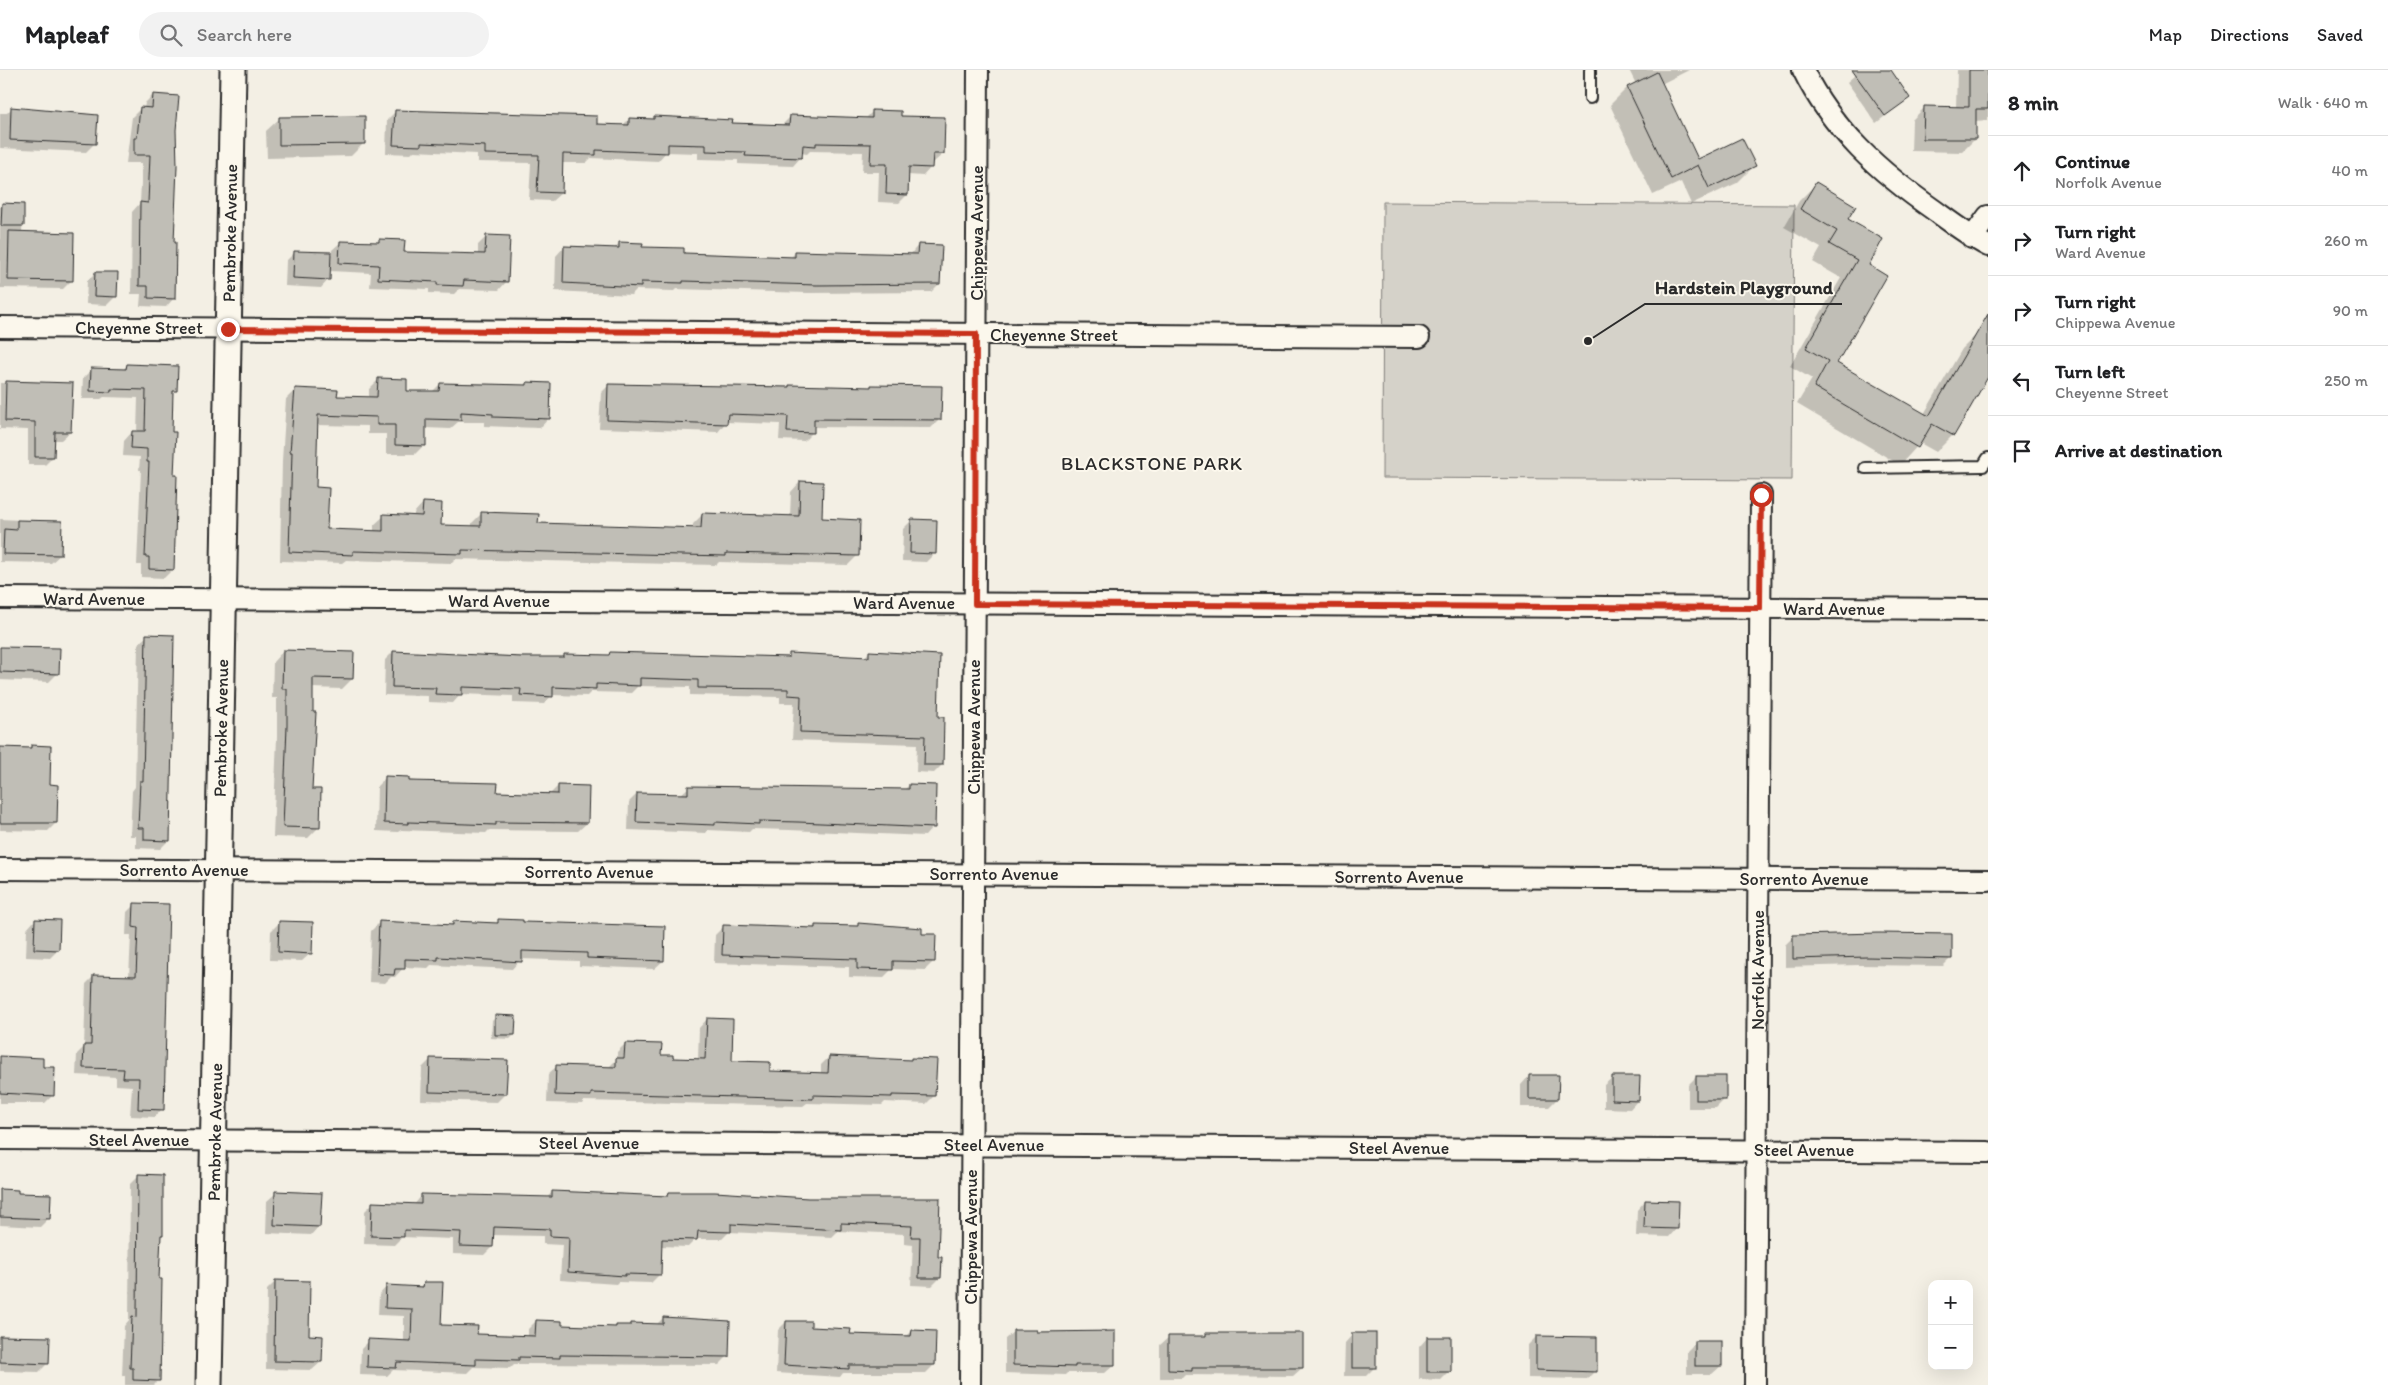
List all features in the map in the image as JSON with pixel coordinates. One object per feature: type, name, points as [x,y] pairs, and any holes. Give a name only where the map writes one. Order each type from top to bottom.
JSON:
[{"type":"street","name":"Pembroke Avenue","points":[[209,1385],[215,1141],[218,870],[233,70]]},
{"type":"street","name":"Chippewa Avenue","points":[[970,1385],[978,70]]},
{"type":"street","points":[[1803,70],[1832,119],[1862,153],[1895,183],[1980,242],[1988,216]]},
{"type":"street","name":"Cheyenne Street","points":[[0,327],[1419,338]]},
{"type":"street","name":"Norfolk Avenue","points":[[1755,1385],[1761,495]]},
{"type":"street","name":"Ward Avenue","points":[[0,598],[1988,609]]},
{"type":"street","name":"Sorrento Avenue","points":[[0,869],[1988,880]]},
{"type":"street","name":"Steel Avenue","points":[[0,1139],[1988,1152]]},
{"type":"lane","points":[[1590,70],[1590,98]]},
{"type":"lane","points":[[1865,468],[1986,463]]},
{"type":"shaded area","points":[[1383,202],[1794,205],[1792,480],[1382,478]]},
{"type":"building","points":[[1852,70],[1891,70],[1910,98],[1885,116]]},
{"type":"building","points":[[1969,70],[1988,70],[1988,109],[1976,109],[1976,139],[1923,139],[1924,106],[1969,107]]},
{"type":"building","points":[[1657,72],[1698,159],[1742,138],[1756,166],[1709,188],[1698,165],[1671,179],[1627,87]]},
{"type":"building","points":[[153,94],[179,96],[176,130],[175,299],[148,298],[148,286],[139,286],[140,202],[148,203],[150,155],[134,155],[134,138],[137,138],[140,107],[152,108]]},
{"type":"building","points":[[11,107],[98,115],[96,144],[10,140]]},
{"type":"building","points":[[395,110],[597,116],[597,124],[629,125],[629,118],[654,119],[654,116],[733,120],[732,123],[789,125],[790,115],[872,118],[872,110],[901,111],[901,116],[945,117],[944,154],[933,154],[932,168],[909,167],[908,195],[886,194],[887,164],[870,164],[871,144],[816,143],[816,146],[803,145],[802,158],[745,156],[746,152],[706,151],[706,145],[668,144],[668,153],[596,150],[596,155],[563,154],[562,193],[537,192],[539,155],[485,154],[485,146],[421,143],[421,146],[393,145]]},
{"type":"building","points":[[365,116],[365,144],[279,145],[279,117]]},
{"type":"building","points":[[1816,182],[1856,206],[1848,219],[1883,239],[1869,265],[1887,276],[1837,363],[1929,416],[1988,314],[1988,377],[1954,436],[1932,424],[1918,448],[1814,387],[1828,361],[1806,348],[1857,260],[1829,244],[1837,231],[1800,209]]},
{"type":"building","points":[[2,203],[24,204],[24,226],[1,226]]},
{"type":"building","points":[[9,231],[74,233],[73,281],[8,280]]},
{"type":"building","points":[[486,235],[510,236],[508,282],[464,280],[463,286],[437,285],[437,282],[378,279],[379,265],[339,263],[340,241],[379,242],[379,239],[405,240],[404,252],[485,254]]},
{"type":"building","points":[[619,242],[643,243],[642,247],[684,248],[684,253],[795,257],[795,251],[917,254],[918,244],[942,245],[940,284],[817,285],[683,281],[683,283],[641,282],[641,287],[563,283],[564,246],[619,248]]},
{"type":"building","points":[[294,251],[331,252],[330,280],[293,278]]},
{"type":"building","points":[[95,272],[118,272],[117,297],[94,296]]},
{"type":"building","points":[[127,364],[178,366],[177,391],[173,391],[172,432],[176,432],[174,475],[177,475],[174,570],[149,569],[149,557],[145,557],[149,462],[147,462],[147,449],[131,448],[132,431],[145,431],[146,390],[111,389],[111,392],[90,391],[91,368],[126,369]]},
{"type":"building","points":[[378,378],[407,379],[407,391],[439,391],[440,383],[527,385],[527,382],[551,383],[550,419],[493,417],[493,414],[461,412],[461,420],[426,419],[426,446],[395,445],[395,425],[377,425],[377,417],[318,415],[316,487],[329,488],[327,529],[383,531],[383,514],[422,516],[423,502],[442,503],[441,525],[481,526],[481,512],[539,514],[538,523],[701,528],[702,513],[799,516],[800,481],[823,482],[822,518],[860,520],[859,556],[726,553],[726,556],[462,550],[462,554],[353,551],[353,555],[289,552],[292,452],[290,452],[295,388],[338,390],[337,396],[377,397]]},
{"type":"building","points":[[6,381],[73,383],[71,432],[55,432],[54,457],[35,457],[35,422],[5,421]]},
{"type":"building","points":[[608,384],[789,387],[789,385],[942,386],[941,420],[814,419],[814,433],[787,432],[788,416],[728,414],[727,424],[607,420]]},
{"type":"building","points":[[911,519],[937,520],[936,554],[910,553]]},
{"type":"building","points":[[17,520],[62,521],[61,555],[3,554],[4,529],[17,530]]},
{"type":"building","points":[[146,634],[174,635],[170,841],[144,840],[144,828],[138,828],[140,781],[143,781]]},
{"type":"building","points":[[0,647],[60,648],[59,674],[0,672]]},
{"type":"building","points":[[283,650],[354,652],[353,679],[313,678],[313,712],[316,712],[312,789],[321,789],[320,828],[283,827],[287,689],[282,689]]},
{"type":"building","points":[[393,651],[522,657],[564,657],[564,654],[609,655],[610,652],[789,657],[789,653],[869,657],[869,651],[940,655],[938,717],[944,717],[943,765],[924,765],[925,736],[800,732],[801,696],[788,695],[788,689],[698,688],[698,680],[640,678],[640,686],[596,684],[596,689],[553,687],[553,697],[520,695],[521,689],[462,687],[462,695],[435,694],[436,688],[392,687]]},
{"type":"building","points":[[31,745],[51,746],[50,784],[58,785],[57,823],[0,823],[0,747],[31,748]]},
{"type":"building","points":[[385,776],[409,777],[409,781],[498,783],[497,792],[558,794],[558,785],[589,786],[588,823],[496,822],[496,825],[384,823]]},
{"type":"building","points":[[909,784],[936,785],[935,828],[759,821],[759,824],[715,822],[715,825],[636,822],[637,793],[688,794],[688,786],[909,789]]},
{"type":"building","points":[[134,903],[169,904],[164,1110],[138,1109],[139,1078],[123,1078],[124,1069],[83,1068],[84,1045],[91,1045],[93,975],[136,976],[138,928],[133,927]]},
{"type":"building","points":[[35,919],[60,920],[59,950],[34,949]]},
{"type":"building","points":[[498,919],[523,920],[523,922],[665,926],[664,961],[587,958],[587,953],[522,951],[522,962],[438,957],[438,960],[405,959],[405,969],[395,969],[394,975],[377,974],[379,921],[453,925],[453,921],[498,923]]},
{"type":"building","points":[[279,921],[313,922],[312,954],[278,952]]},
{"type":"building","points":[[858,923],[922,928],[922,934],[936,934],[935,962],[893,961],[893,970],[857,969],[857,959],[722,955],[723,925],[815,928],[815,925],[858,926]]},
{"type":"building","points":[[1952,934],[1952,959],[1867,957],[1793,959],[1793,935]]},
{"type":"building","points":[[495,1015],[516,1016],[515,1035],[495,1035]]},
{"type":"building","points":[[707,1018],[733,1019],[732,1061],[770,1062],[770,1071],[828,1073],[829,1056],[911,1060],[911,1058],[937,1059],[935,1096],[813,1095],[813,1099],[591,1093],[591,1096],[555,1095],[556,1065],[616,1067],[616,1058],[624,1058],[625,1043],[662,1044],[661,1055],[673,1055],[673,1058],[705,1059]]},
{"type":"building","points":[[0,1056],[43,1058],[43,1067],[55,1067],[54,1096],[0,1093]]},
{"type":"building","points":[[430,1058],[508,1060],[506,1094],[429,1092]]},
{"type":"building","points":[[1529,1075],[1559,1075],[1558,1099],[1529,1099]]},
{"type":"building","points":[[1612,1076],[1640,1076],[1639,1101],[1612,1100]]},
{"type":"building","points":[[1696,1076],[1726,1076],[1726,1100],[1696,1100]]},
{"type":"building","points":[[138,1174],[163,1175],[163,1235],[161,1235],[159,1279],[162,1279],[160,1381],[133,1380],[133,1368],[130,1368],[132,1316],[137,1317]]},
{"type":"building","points":[[0,1189],[18,1190],[18,1193],[51,1194],[50,1219],[0,1217]]},
{"type":"building","points":[[275,1191],[322,1193],[320,1227],[274,1225]]},
{"type":"building","points":[[552,1191],[668,1196],[669,1192],[715,1192],[808,1198],[940,1198],[938,1257],[942,1257],[941,1278],[919,1278],[920,1237],[911,1237],[912,1226],[841,1223],[841,1230],[731,1224],[731,1232],[698,1231],[697,1240],[662,1239],[661,1275],[625,1274],[625,1276],[568,1272],[569,1237],[550,1236],[550,1229],[494,1227],[493,1247],[460,1246],[461,1232],[404,1230],[404,1237],[371,1236],[372,1202],[421,1204],[421,1194],[552,1197]]},
{"type":"building","points":[[1645,1200],[1679,1201],[1678,1229],[1644,1228]]},
{"type":"building","points":[[275,1280],[310,1281],[309,1335],[323,1336],[322,1362],[274,1361]]},
{"type":"building","points":[[424,1282],[443,1282],[441,1325],[478,1326],[477,1334],[535,1336],[536,1320],[562,1321],[562,1325],[616,1327],[616,1325],[631,1325],[631,1323],[663,1324],[663,1317],[730,1321],[729,1357],[560,1355],[560,1358],[519,1357],[519,1360],[476,1359],[476,1365],[397,1362],[396,1368],[367,1367],[368,1339],[411,1341],[412,1309],[385,1308],[386,1285],[423,1287]]},
{"type":"building","points":[[786,1321],[811,1321],[811,1327],[851,1329],[850,1334],[911,1336],[912,1330],[936,1331],[935,1365],[849,1365],[849,1369],[784,1365]]},
{"type":"building","points":[[1013,1330],[1037,1330],[1037,1332],[1115,1331],[1115,1365],[1075,1365],[1075,1367],[1013,1365]]},
{"type":"building","points":[[1206,1333],[1303,1333],[1303,1368],[1192,1368],[1192,1371],[1168,1370],[1168,1336],[1206,1336]]},
{"type":"building","points":[[1352,1333],[1376,1333],[1376,1368],[1352,1368]]},
{"type":"building","points":[[0,1336],[50,1337],[49,1364],[0,1362]]},
{"type":"building","points":[[1536,1336],[1597,1337],[1597,1372],[1536,1370]]},
{"type":"building","points":[[1427,1337],[1451,1337],[1451,1372],[1427,1372]]},
{"type":"building","points":[[1695,1341],[1722,1341],[1722,1366],[1695,1366]]},
{"type":"place","name":"Hardstein Playground","points":[[1588,341]]},
{"type":"district","name":"BLACKSTONE PARK","points":[[1152,463]]},
{"type":"route","points":[[228,329],[976,334],[975,604],[1760,608],[1761,495]]}]
